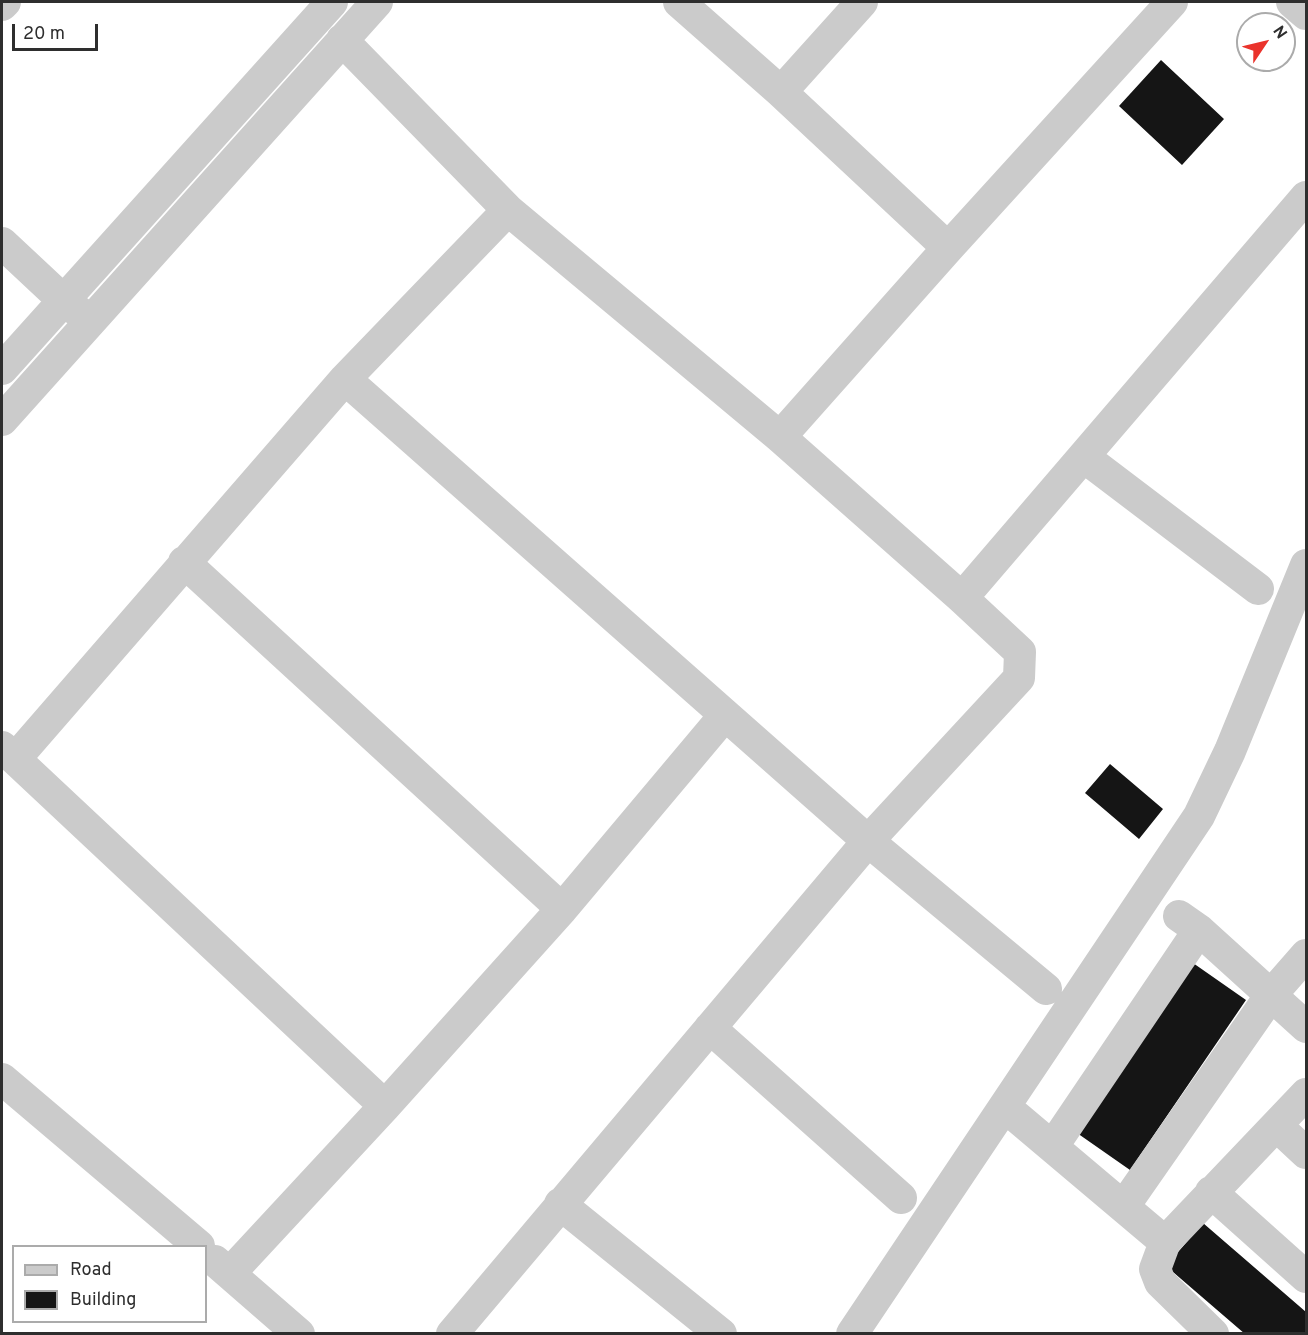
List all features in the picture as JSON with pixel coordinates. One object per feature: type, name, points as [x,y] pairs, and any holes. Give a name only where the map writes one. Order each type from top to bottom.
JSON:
[{"type":"street","points":[[2,369],[332,2]]},
{"type":"street","points":[[2,420],[377,2]]},
{"type":"street","points":[[679,2],[781,92],[948,248]]},
{"type":"street","points":[[781,92],[862,2]]},
{"type":"street","points":[[780,437],[1172,2]]},
{"type":"street","points":[[1292,2],[1306,14]]},
{"type":"street","points":[[342,40],[508,210],[780,437],[1020,652],[1018,678],[868,841],[452,1334]]},
{"type":"street","points":[[962,598],[1306,197]]},
{"type":"street","points":[[385,1106],[8,753],[184,562],[345,379],[508,210]]},
{"type":"street","points":[[2,243],[63,300],[92,321]]},
{"type":"street","points":[[345,379],[868,841],[1046,988]]},
{"type":"street","points":[[1084,457],[1258,589]]},
{"type":"street","points":[[184,562],[562,909]]},
{"type":"street","points":[[852,1334],[1199,816],[1230,751],[1306,565]]},
{"type":"street","points":[[230,1274],[562,909],[725,715]]},
{"type":"street","points":[[1148,893],[1174,904],[1189,923],[1306,1027]]},
{"type":"street","points":[[1053,1146],[1189,923]]},
{"type":"street","points":[[1124,1206],[1271,995],[1306,955]]},
{"type":"street","points":[[710,1028],[901,1198]]},
{"type":"street","points":[[2,1079],[198,1245]]},
{"type":"street","points":[[1214,1334],[1160,1282],[1155,1269],[1165,1242],[1306,1094]]},
{"type":"street","points":[[1005,1107],[1165,1242]]},
{"type":"street","points":[[1277,1126],[1306,1154]]},
{"type":"street","points":[[1211,1192],[1306,1277]]},
{"type":"street","points":[[560,1204],[721,1334]]},
{"type":"street","points":[[207,1253],[299,1334]]},
{"type":"building","points":[[1161,60],[1224,119],[1182,165],[1119,106]]},
{"type":"building","points":[[1110,764],[1163,809],[1139,839],[1085,793]]},
{"type":"building","points":[[1193,963],[1246,1000],[1130,1170],[1077,1133]]},
{"type":"building","points":[[1203,1223],[1306,1312],[1306,1334],[1245,1334],[1166,1266]]}]
